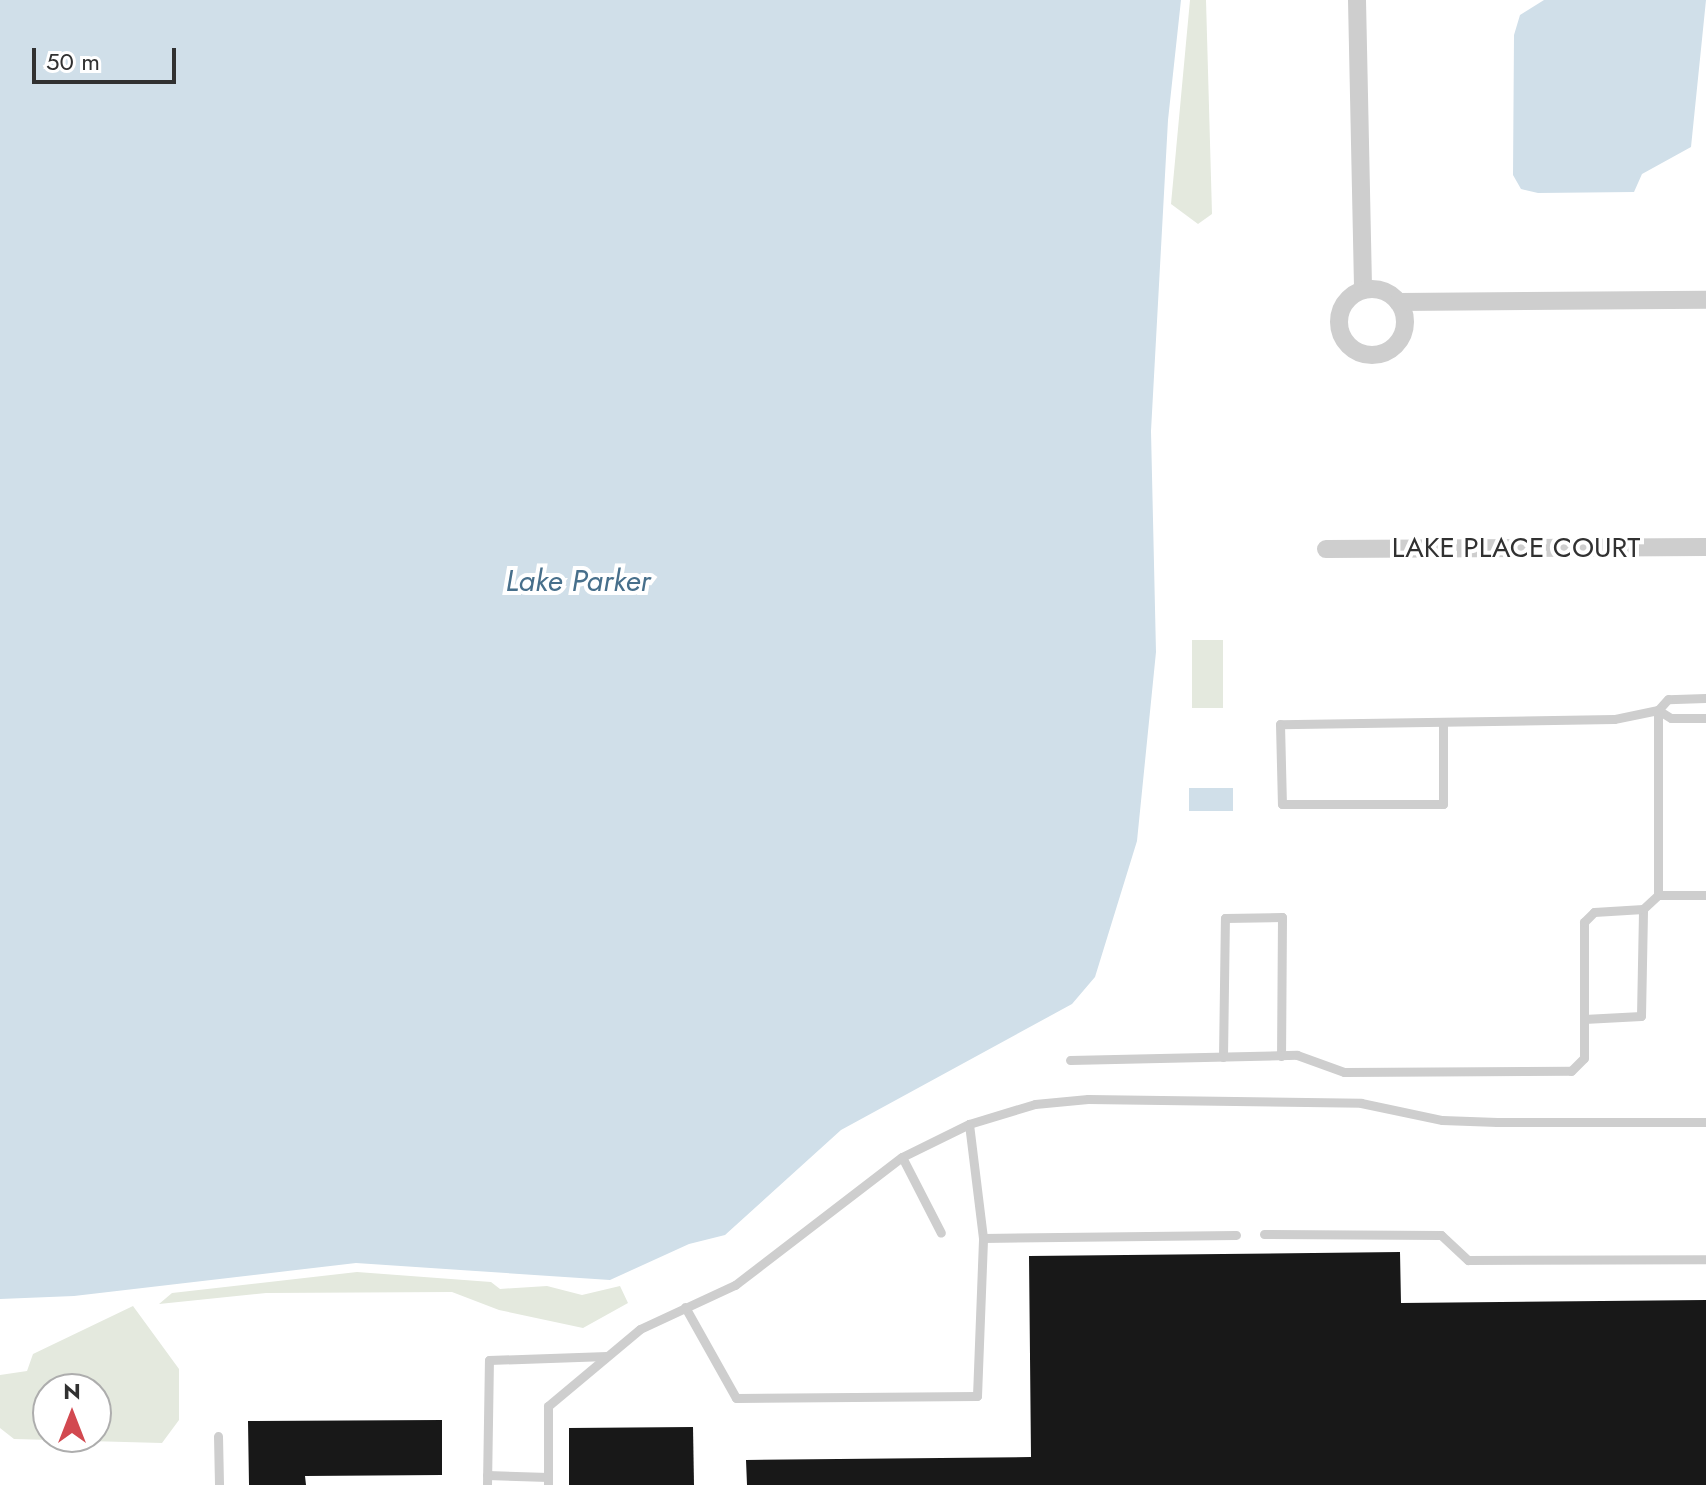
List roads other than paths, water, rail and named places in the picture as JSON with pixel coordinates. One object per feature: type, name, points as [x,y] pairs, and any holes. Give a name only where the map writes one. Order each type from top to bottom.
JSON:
[{"type":"street","points":[[1357,0],[1363,290]]},
{"type":"street","points":[[1363,290],[1382,290],[1398,302],[1405,321],[1399,340],[1382,353],[1362,353],[1345,341],[1339,321],[1346,302],[1363,290]]},
{"type":"street","points":[[1398,302],[1704,298]]},
{"type":"street","name":"LAKE PLACE COURT","points":[[1326,549],[1706,547]]},
{"type":"lane","points":[[1443,722],[1443,804],[1282,804],[1280,724],[1614,719],[1658,710],[1668,699],[1706,698]]},
{"type":"lane","points":[[1658,710],[1671,718],[1706,718]]},
{"type":"lane","points":[[1658,710],[1658,895]]},
{"type":"lane","points":[[1070,1060],[1281,1056],[1344,1072],[1571,1071],[1584,1058],[1584,922],[1594,912],[1643,909],[1658,895],[1706,895]]},
{"type":"lane","points":[[1584,1019],[1641,1016],[1643,909]]},
{"type":"lane","points":[[1223,1057],[1225,918],[1282,917],[1281,1056]]},
{"type":"lane","points":[[607,1356],[489,1360],[487,1480],[548,1481],[548,1406],[640,1329],[735,1285],[902,1157],[969,1124],[1035,1104],[1088,1099],[1361,1103],[1442,1120],[1706,1122]]},
{"type":"lane","points":[[685,1307],[736,1398],[977,1396],[983,1238],[969,1124]]},
{"type":"lane","points":[[902,1157],[941,1233]]},
{"type":"lane","points":[[1264,1234],[1441,1235],[1468,1260],[1706,1259]]},
{"type":"lane","points":[[983,1238],[1236,1235]]},
{"type":"lane","points":[[218,1436],[219,1485]]},
{"type":"water","name":"Lake Parker","points":[[0,0],[1181,0],[1168,120],[1151,431],[1156,652],[1137,841],[1095,977],[1072,1004],[841,1130],[725,1235],[689,1244],[610,1280],[356,1263],[74,1296],[0,1299]]},
{"type":"water","points":[[1544,0],[1706,0],[1691,147],[1642,174],[1634,192],[1538,193],[1521,189],[1513,175],[1514,35],[1520,15]]},
{"type":"water","points":[[1189,788],[1233,788],[1233,811],[1189,811]]}]
